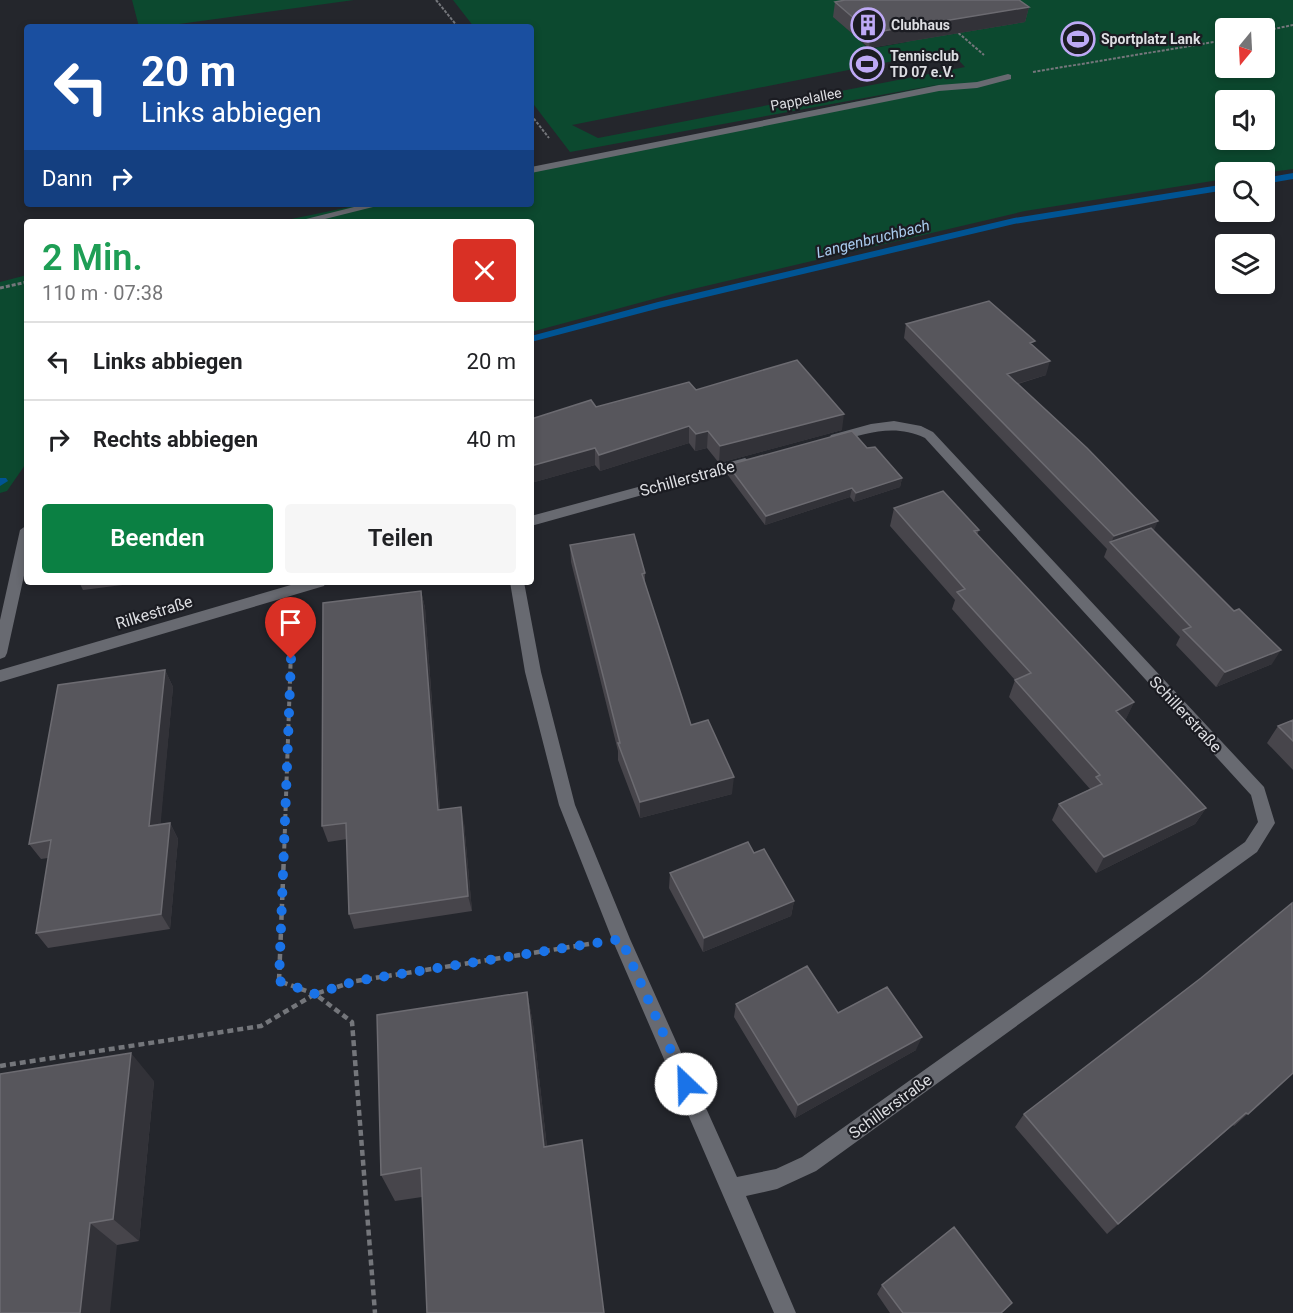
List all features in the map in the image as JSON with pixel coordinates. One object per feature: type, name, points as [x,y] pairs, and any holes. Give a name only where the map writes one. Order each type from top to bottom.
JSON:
[{"type":"street","name":"Pappelallee","points":[[534,169],[939,88],[977,85],[1008,77]]},
{"type":"street","points":[[312,219],[366,207]]},
{"type":"street","name":"Schillerstraße","points":[[732,1188],[777,1179],[809,1164],[1251,847],[1267,823],[1258,792],[929,435],[902,424],[885,424],[824,441]]},
{"type":"street","name":"Schillerstraße","points":[[534,520],[757,459]]},
{"type":"street","points":[[0,653],[24,544]]},
{"type":"street","name":"Rilkestraße","points":[[0,676],[309,585]]},
{"type":"street","points":[[518,585],[533,672],[567,805],[621,939],[785,1313]]},
{"type":"path","points":[[436,0],[456,24]]},
{"type":"path","points":[[947,23],[1008,77],[1215,42]]},
{"type":"path","points":[[1275,29],[1293,25]]},
{"type":"path","points":[[0,288],[24,283]]},
{"type":"path","points":[[293,590],[279,981],[315,994],[352,1022],[375,1313]]},
{"type":"path","points":[[0,1066],[261,1026],[315,994],[356,981],[621,939]]},
{"type":"green space","points":[[132,0],[354,0],[179,24],[138,24]]},
{"type":"green space","points":[[453,0],[1293,0],[1293,169],[1275,172],[1275,162],[1215,162],[1215,181],[1025,211],[676,293],[534,331],[534,219],[292,219],[350,207],[534,207],[534,168],[941,84],[570,152],[534,105],[534,24],[472,24]],"holes":[[[834,17],[907,42],[869,49]],[[949,50],[965,67],[598,138],[572,125]]]},
{"type":"green space","points":[[24,276],[24,466],[7,491],[0,493],[0,282]]},
{"type":"building","points":[[845,0],[1019,0],[1029,7],[871,33],[835,2]]},
{"type":"building","points":[[989,301],[1035,341],[1030,343],[1050,361],[1007,374],[1087,448],[1158,521],[1114,536],[906,324]]},
{"type":"building","points":[[797,360],[844,414],[720,446],[708,431],[696,434],[689,426],[599,455],[595,448],[534,465],[534,418],[591,400],[596,407],[689,382],[696,390]]},
{"type":"building","points":[[852,431],[867,448],[875,447],[902,478],[856,493],[852,488],[766,516],[728,465]]},
{"type":"building","points":[[943,491],[979,530],[974,531],[1134,702],[1116,711],[1206,808],[1104,857],[1059,804],[1102,784],[1096,777],[1100,775],[1015,680],[1031,673],[957,592],[965,589],[894,508]]},
{"type":"building","points":[[1151,528],[1234,611],[1239,609],[1281,650],[1225,672],[1183,630],[1191,627],[1110,542]]},
{"type":"building","points":[[634,534],[645,573],[642,574],[691,725],[708,720],[734,777],[640,802],[618,743],[620,743],[570,545]]},
{"type":"building","points":[[421,591],[438,810],[461,807],[468,896],[349,914],[346,823],[322,826],[323,603]]},
{"type":"building","points":[[165,670],[149,826],[170,823],[161,914],[36,933],[51,840],[29,844],[58,685]]},
{"type":"building","points":[[1293,720],[1293,741],[1278,726]]},
{"type":"building","points":[[748,842],[754,853],[764,849],[794,901],[704,938],[670,873]]},
{"type":"building","points":[[1292,903],[1293,1073],[1118,1224],[1024,1114],[1201,978]]},
{"type":"building","points":[[807,966],[838,1013],[887,987],[922,1037],[798,1105],[736,1004]]},
{"type":"building","points":[[527,992],[544,1147],[582,1140],[604,1313],[427,1313],[421,1168],[381,1175],[377,1015]]},
{"type":"building","points":[[131,1053],[113,1219],[90,1223],[80,1313],[0,1313],[0,1074]]},
{"type":"building","points":[[954,1227],[1012,1303],[1001,1313],[903,1313],[882,1285]]},
{"type":"waterway","name":"Langenbruchbach","points":[[1275,179],[1293,176]]},
{"type":"waterway","name":"Langenbruchbach","points":[[534,338],[658,305],[1014,221],[1215,189]]},
{"type":"place","name":"Clubhaus","points":[[868,25]]},
{"type":"place","name":"Sportplatz Lank","points":[[1078,39]]},
{"type":"place","name":"Tennisclub TD 07 e.V.","points":[[867,64]]},
{"type":"route","points":[[291,659],[279,981],[315,994],[356,981],[621,939],[686,1084]]}]
